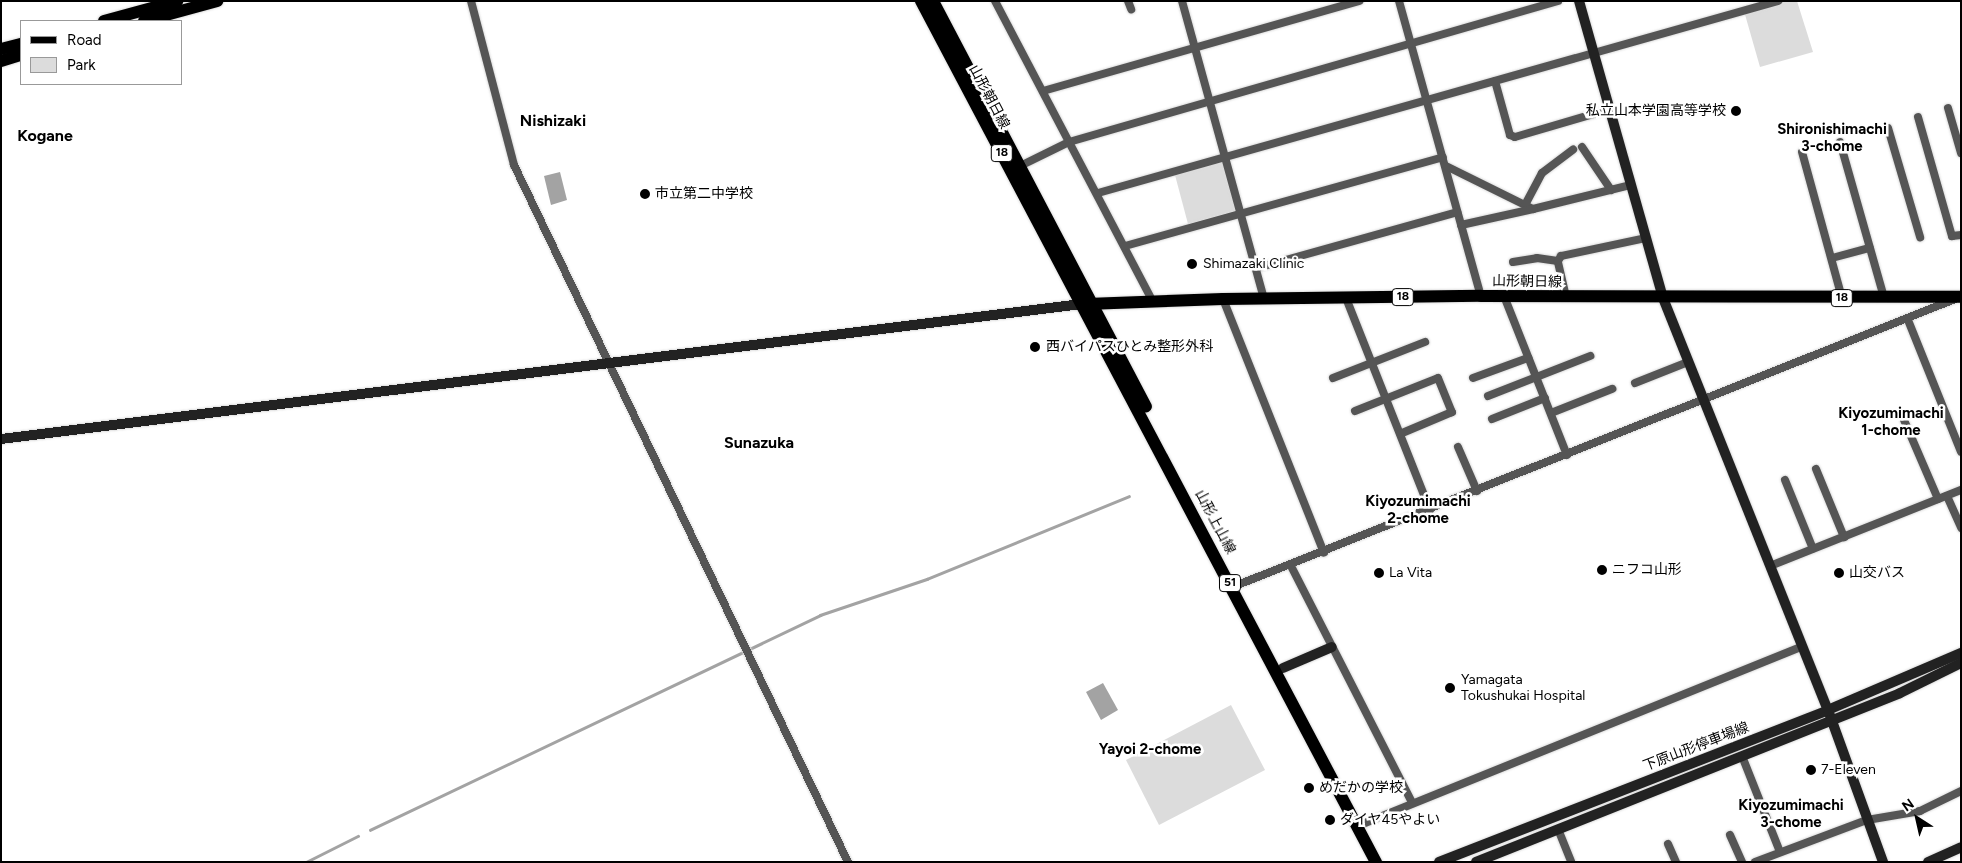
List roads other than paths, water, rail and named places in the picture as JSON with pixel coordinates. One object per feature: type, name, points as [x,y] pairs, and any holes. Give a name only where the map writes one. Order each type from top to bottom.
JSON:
[{"type":"main road","points":[[108,20],[177,1]]},
{"type":"main road","points":[[148,20],[217,1]]},
{"type":"main road","name":"山形朝日線","points":[[921,1],[1016,168]]},
{"type":"main road","name":"山形朝日線","points":[[933,1],[1016,168],[1088,304],[1222,298],[1481,296],[1960,298]]},
{"type":"main road","points":[[1,49],[20,44]]},
{"type":"main road","points":[[1,61],[20,55]]},
{"type":"main road","name":"山形上山線","points":[[1088,304],[1240,584],[1385,862]]},
{"type":"main road","name":"山形上山線","points":[[1088,304],[1376,862]]},
{"type":"street","points":[[471,1],[514,165],[848,862]]},
{"type":"street","points":[[995,1],[1098,193],[1152,300]]},
{"type":"street","points":[[1182,1],[1242,212],[1264,298]]},
{"type":"street","points":[[1044,91],[1358,1]]},
{"type":"street","points":[[1399,1],[1481,296]]},
{"type":"street","points":[[1016,168],[1069,142],[1210,99],[1558,1]]},
{"type":"street","points":[[1578,1],[1663,298],[1828,710],[1882,862]]},
{"type":"street","points":[[1098,193],[1778,1]]},
{"type":"street","points":[[1494,81],[1510,135],[1516,137],[1610,109]]},
{"type":"street","points":[[1948,108],[1961,153]]},
{"type":"street","points":[[1918,117],[1952,236],[1961,235]]},
{"type":"street","points":[[1888,128],[1920,237]]},
{"type":"street","points":[[1840,142],[1884,298]]},
{"type":"street","points":[[1582,147],[1611,190]]},
{"type":"street","points":[[1524,204],[1542,173],[1572,150]]},
{"type":"street","points":[[1802,152],[1842,298]]},
{"type":"street","points":[[1125,246],[1443,156]]},
{"type":"street","points":[[1446,166],[1533,209]]},
{"type":"street","points":[[1461,225],[1631,185]]},
{"type":"street","points":[[1257,268],[1457,212]]},
{"type":"street","points":[[1566,297],[1558,261],[1561,256],[1646,238]]},
{"type":"street","points":[[1832,258],[1870,248]]},
{"type":"street","points":[[1513,262],[1537,258],[1558,261]]},
{"type":"street","points":[[1504,296],[1568,455]]},
{"type":"street","points":[[1222,298],[1324,553]]},
{"type":"street","points":[[1346,298],[1430,510]]},
{"type":"street","points":[[1240,584],[1291,566],[1476,491],[1705,402],[1960,298]]},
{"type":"street","points":[[1,439],[610,365],[1088,304]]},
{"type":"street","points":[[1908,320],[1961,452]]},
{"type":"street","points":[[1334,378],[1425,342]]},
{"type":"street","points":[[1488,396],[1590,356]]},
{"type":"street","points":[[1473,378],[1528,358]]},
{"type":"street","points":[[1635,383],[1688,362]]},
{"type":"street","points":[[1355,411],[1438,378],[1452,412],[1400,434]]},
{"type":"street","points":[[1551,413],[1612,389]]},
{"type":"street","points":[[1492,419],[1545,398]]},
{"type":"street","points":[[1904,420],[1938,500]]},
{"type":"street","points":[[1458,447],[1476,491]]},
{"type":"street","points":[[1816,469],[1844,537]]},
{"type":"street","points":[[1785,480],[1813,549]]},
{"type":"street","points":[[1770,566],[1961,490]]},
{"type":"street","points":[[1947,496],[1961,528]]},
{"type":"street","points":[[1291,566],[1412,802]]},
{"type":"street","points":[[1364,823],[1412,802],[1803,646]]},
{"type":"street","points":[[1283,668],[1332,647]]},
{"type":"street","name":"下原山形停車場線","points":[[1439,862],[1828,710],[1961,653]]},
{"type":"street","name":"下原山形停車場線","points":[[1476,862],[1832,721],[1961,663]]},
{"type":"street","points":[[1742,756],[1780,852]]},
{"type":"street","points":[[1754,862],[1866,820],[1920,811],[1961,791]]},
{"type":"street","points":[[1558,829],[1571,862]]},
{"type":"street","points":[[1730,835],[1742,862]]},
{"type":"street","points":[[1668,844],[1676,862]]},
{"type":"street","points":[[1928,862],[1961,848]]},
{"type":"waterway","points":[[370,830],[820,615],[927,579],[1129,496]]},
{"type":"waterway","points":[[306,862],[358,836]]},
{"type":"place","name":"私立山本学園高等学校","points":[[1736,111]]},
{"type":"place","name":"市立第二中学校","points":[[645,194]]},
{"type":"place","name":"Shimazaki Clinic","points":[[1192,264]]},
{"type":"place","name":"西バイパスひとみ整形外科","points":[[1035,347]]},
{"type":"place","name":"ニフコ山形","points":[[1602,570]]},
{"type":"place","name":"La Vita","points":[[1379,573]]},
{"type":"place","name":"山交バス","points":[[1839,573]]},
{"type":"place","name":"Yamagata Tokushukai Hospital","points":[[1450,688]]},
{"type":"place","name":"7-Eleven","points":[[1811,770]]},
{"type":"place","name":"めだかの学校","points":[[1309,788]]},
{"type":"place","name":"ダイヤ45やよい","points":[[1330,820]]},
{"type":"district","name":"Nishizaki","points":[[553,121]]},
{"type":"district","name":"Kogane","points":[[45,136]]},
{"type":"district","name":"Shironishimachi 3-chome","points":[[1832,138]]},
{"type":"district","name":"Kiyozumimachi 1-chome","points":[[1891,422]]},
{"type":"district","name":"Sunazuka","points":[[759,443]]},
{"type":"district","name":"Kiyozumimachi 2-chome","points":[[1418,510]]},
{"type":"district","name":"Yayoi 2-chome","points":[[1150,750]]},
{"type":"district","name":"Kiyozumimachi 3-chome","points":[[1791,814]]}]
